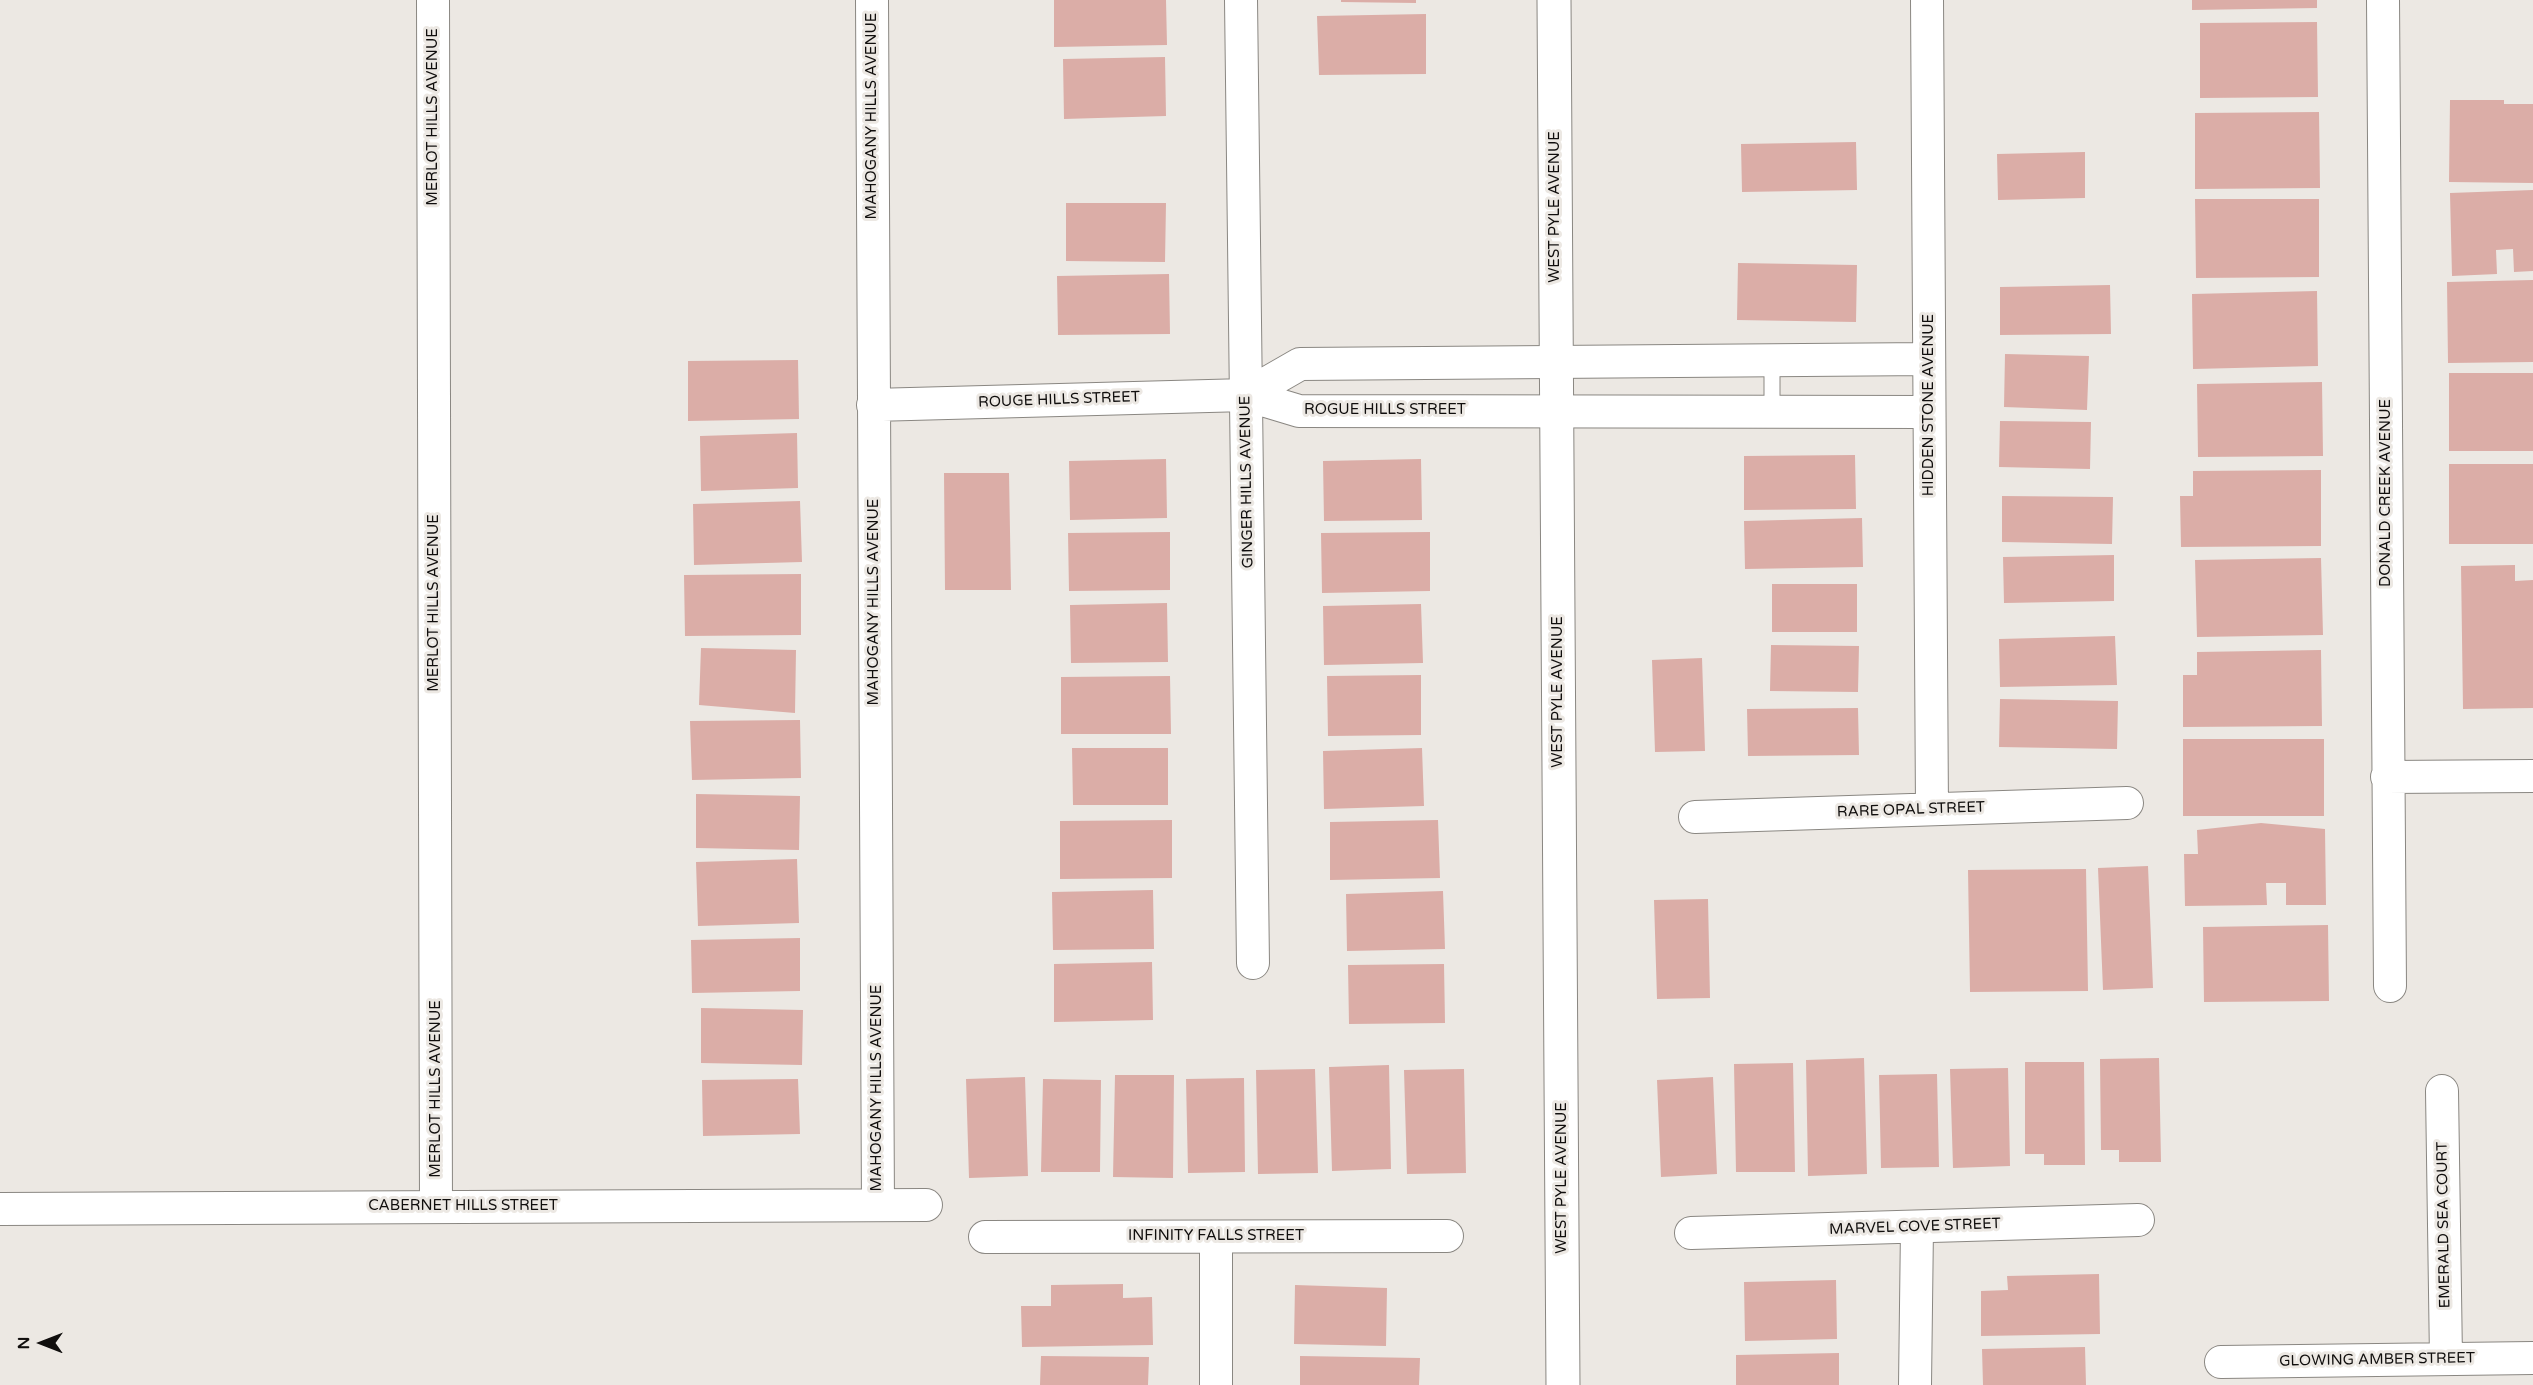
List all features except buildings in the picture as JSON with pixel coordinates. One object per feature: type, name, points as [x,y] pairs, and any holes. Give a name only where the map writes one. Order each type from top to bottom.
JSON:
[{"type":"street","name":"MERLOT HILLS AVENUE","points":[[432,0],[436,1206]]},
{"type":"street","name":"MAHOGANY HILLS AVENUE","points":[[872,0],[878,1205]]},
{"type":"street","name":"GINGER HILLS AVENUE","points":[[1241,0],[1253,963]]},
{"type":"street","name":"WEST PYLE AVENUE","points":[[1554,0],[1563,1385]]},
{"type":"street","name":"HIDDEN STONE AVENUE","points":[[1927,0],[1932,809]]},
{"type":"street","name":"DONALD CREEK AVENUE","points":[[2383,0],[2390,986]]},
{"type":"street","points":[[1246,395],[1300,364],[1929,359]]},
{"type":"street","name":"ROUGE HILLS STREET","points":[[873,405],[1246,395]]},
{"type":"street","name":"ROGUE HILLS STREET","points":[[1246,395],[1299,411],[1929,412]]},
{"type":"street","points":[[2387,777],[2533,776]]},
{"type":"street","name":"RARE OPAL STREET","points":[[1695,818],[2127,803]]},
{"type":"street","name":"EMERALD SEA COURT","points":[[2442,1090],[2446,1359]]},
{"type":"street","name":"CABERNET HILLS STREET","points":[[0,1209],[926,1205]]},
{"type":"street","name":"MARVEL COVE STREET","points":[[1691,1233],[2138,1220]]},
{"type":"street","points":[[1915,1385],[1917,1227]]},
{"type":"street","name":"INFINITY FALLS STREET","points":[[985,1237],[1447,1236]]},
{"type":"street","points":[[1216,1237],[1216,1385]]},
{"type":"street","name":"GLOWING AMBER STREET","points":[[2221,1362],[2533,1358]]},
{"type":"lane","points":[[1772,361],[1772,412]]}]
